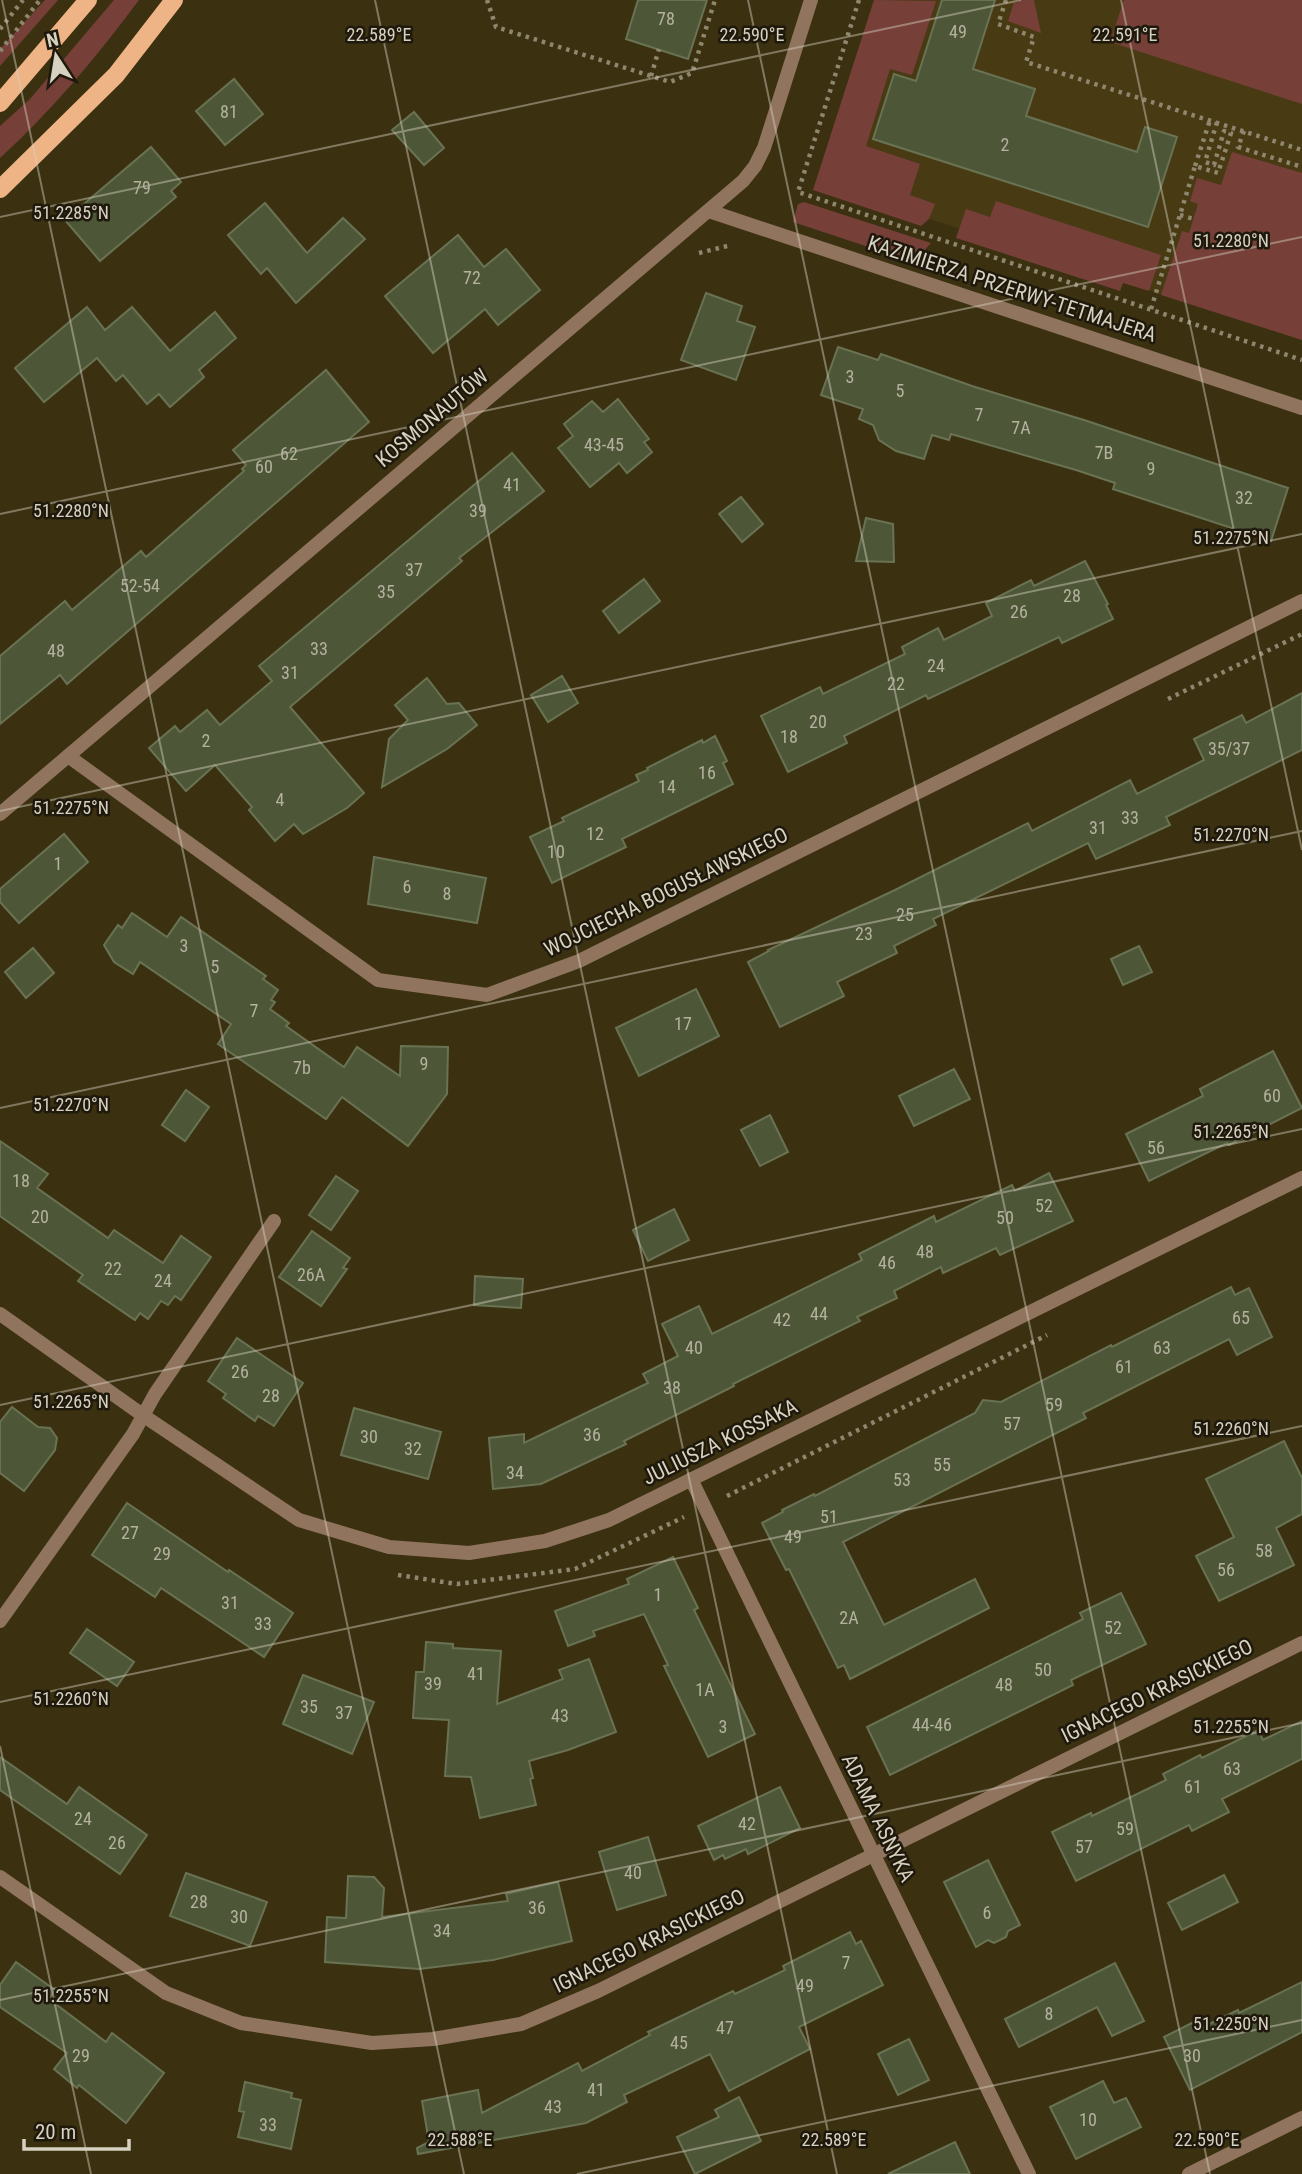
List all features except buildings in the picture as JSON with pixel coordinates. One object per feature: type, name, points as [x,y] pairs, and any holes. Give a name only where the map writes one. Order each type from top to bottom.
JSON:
[{"type":"main road","points":[[0,103],[88,0]]},
{"type":"main road","points":[[0,189],[116,75],[174,0]]},
{"type":"street","name":"KOSMONAUTÓW","points":[[0,814],[743,181],[764,148],[811,0]]},
{"type":"street","name":"KAZIMIERZA PRZERWY-TETMAJERA","points":[[709,211],[1302,408]]},
{"type":"street","name":"WOJCIECHA BOGUSŁAWSKIEGO","points":[[68,756],[378,980],[487,995],[579,961],[1302,601]]},
{"type":"street","name":"JULIUSZA KOSSAKA","points":[[0,1314],[144,1416],[299,1520],[389,1547],[469,1553],[545,1541],[609,1520],[1302,1178]]},
{"type":"street","points":[[0,1621],[144,1416],[155,1394],[274,1220]]},
{"type":"street","name":"ADAMA ASNYKA","points":[[691,1479],[1028,2174]]},
{"type":"street","name":"IGNACEGO KRASICKIEGO","points":[[0,1877],[166,1993],[241,2023],[373,2043],[433,2039],[521,2024],[598,1991],[1302,1643]]},
{"type":"street","points":[[1189,2174],[1302,2118]]},
{"type":"path","points":[[0,29],[23,0]]},
{"type":"path","points":[[0,51],[40,0]]},
{"type":"path","points":[[488,0],[496,27],[670,82],[692,74],[715,0]]},
{"type":"path","points":[[859,0],[798,192],[1302,359]]},
{"type":"path","points":[[1006,0],[998,24],[1034,37],[1026,62],[1302,150]]},
{"type":"path","points":[[651,76],[659,49]]},
{"type":"path","points":[[1151,309],[1210,120]]},
{"type":"path","points":[[1195,166],[1219,173],[1231,134],[1224,131],[1214,164],[1205,162],[1217,122]]},
{"type":"path","points":[[1244,131],[1238,147],[1302,167]]},
{"type":"path","points":[[1180,215],[1194,219]]},
{"type":"path","points":[[1159,703],[1302,634]]},
{"type":"path","points":[[679,1519],[688,1520]]},
{"type":"shaded area","points":[[45,0],[58,0],[0,66],[0,49]]},
{"type":"shaded area","points":[[114,0],[139,0],[73,82],[0,158],[0,126],[30,99]]},
{"type":"shaded area","points":[[874,0],[1302,0],[1302,340],[816,182]]},
{"type":"shaded area","points":[[874,0],[936,1],[912,75],[890,69],[866,146],[920,164],[910,195],[935,204],[929,219],[921,226],[813,190]]},
{"type":"shaded area","points":[[1019,0],[1034,0],[1041,33],[1008,21],[1014,2],[1018,3]]},
{"type":"shaded area","points":[[1124,0],[1302,0],[1302,104],[1110,42]]},
{"type":"shaded area","points":[[1232,152],[1302,173],[1302,340],[1161,295],[1182,231],[1189,233],[1198,204],[1190,201],[1197,178],[1221,185]]},
{"type":"shaded area","points":[[996,201],[1161,255],[1149,291],[1123,283],[1120,291],[956,238],[966,209],[990,217]]},
{"type":"shaded area","points":[[804,202],[931,243],[911,261],[793,222],[798,204]]}]
